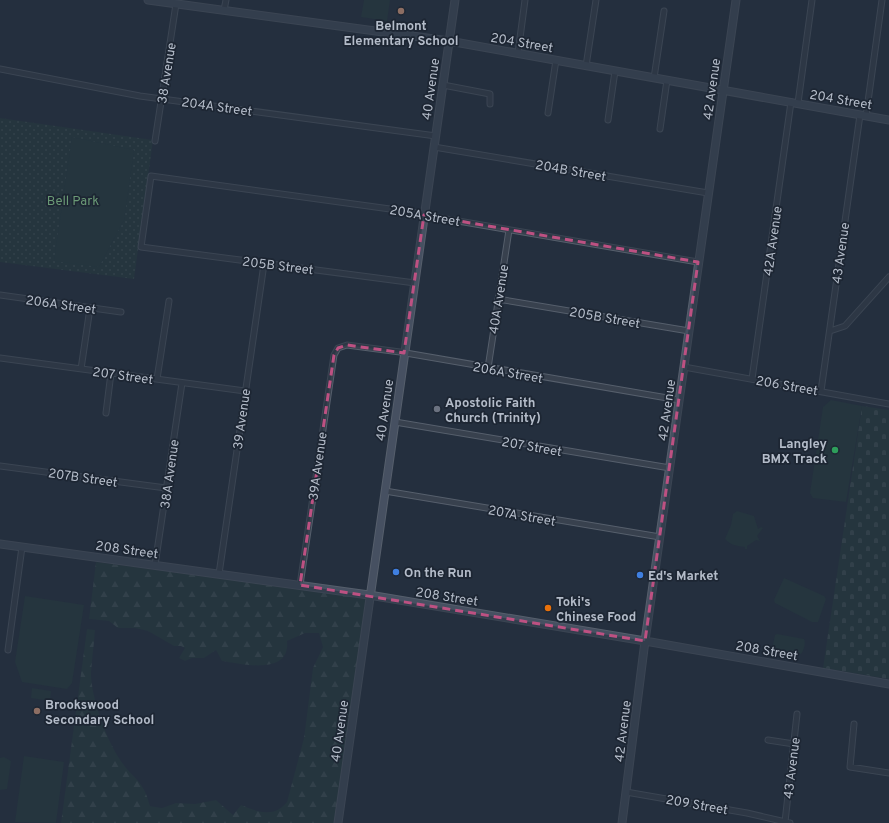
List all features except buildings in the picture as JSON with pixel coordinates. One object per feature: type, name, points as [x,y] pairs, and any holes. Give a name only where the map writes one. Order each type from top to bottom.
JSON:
[{"type":"main road","name":"204 Street","points":[[153,0],[518,53],[889,120]]},
{"type":"main road","name":"40 Avenue","points":[[338,823],[369,595],[455,0]]},
{"type":"main road","name":"42 Avenue","points":[[622,823],[645,641],[736,0]]},
{"type":"main road","name":"208 Street","points":[[0,544],[369,595],[645,641],[889,684]]},
{"type":"street","points":[[224,10],[226,0]]},
{"type":"street","points":[[518,53],[525,0]]},
{"type":"street","points":[[586,66],[596,0]]},
{"type":"street","name":"42A Avenue","points":[[752,379],[794,103],[812,0]]},
{"type":"street","name":"43 Avenue","points":[[821,392],[882,0]]},
{"type":"street","name":"38 Avenue","points":[[155,141],[176,4]]},
{"type":"street","points":[[654,78],[664,11]]},
{"type":"street","points":[[548,113],[556,60]]},
{"type":"street","name":"204A Street","points":[[0,69],[162,98],[436,136]]},
{"type":"street","points":[[608,120],[615,71]]},
{"type":"street","points":[[660,129],[667,80]]},
{"type":"street","points":[[443,85],[490,94],[490,104]]},
{"type":"street","name":"204B Street","points":[[434,147],[708,193]]},
{"type":"street","name":"205A Street","points":[[141,247],[151,176],[419,213],[508,230],[698,262]]},
{"type":"street","name":"40A Avenue","points":[[488,368],[508,230]]},
{"type":"street","name":"205B Street","points":[[141,247],[415,283]]},
{"type":"street","name":"39 Avenue","points":[[219,574],[264,264]]},
{"type":"street","points":[[830,331],[845,326],[889,277]]},
{"type":"street","name":"206A Street","points":[[0,295],[121,312]]},
{"type":"street","name":"205B Street","points":[[498,299],[689,331]]},
{"type":"street","points":[[157,379],[169,301]]},
{"type":"street","points":[[81,369],[90,308]]},
{"type":"street","name":"206A Street","points":[[338,348],[347,345],[679,400]]},
{"type":"street","name":"39A Avenue","points":[[300,585],[334,355],[338,348]]},
{"type":"street","name":"207 Street","points":[[0,358],[245,391]]},
{"type":"street","name":"206 Street","points":[[684,367],[889,404]]},
{"type":"street","points":[[106,413],[111,373]]},
{"type":"street","name":"38A Avenue","points":[[155,565],[182,383]]},
{"type":"street","name":"207 Street","points":[[395,422],[670,468]]},
{"type":"street","name":"207B Street","points":[[0,466],[166,488]]},
{"type":"street","name":"207A Street","points":[[385,491],[660,537]]},
{"type":"street","points":[[8,650],[22,547]]},
{"type":"street","name":"43 Avenue","points":[[787,822],[797,714]]},
{"type":"street","points":[[854,724],[850,767],[889,773]]},
{"type":"street","points":[[768,740],[794,744]]},
{"type":"street","name":"209 Street","points":[[626,792],[765,820],[787,822]]},
{"type":"highlighted area","points":[[424,215],[698,262],[645,641],[300,585],[334,355],[338,348],[347,345],[404,353]]},
{"type":"green space","points":[[364,0],[390,0],[387,21],[361,17]]},
{"type":"green space","name":"Bell Park","points":[[0,118],[153,140],[134,279],[0,262]]},
{"type":"green space","points":[[72,137],[134,150],[124,220],[99,267],[54,261]]},
{"type":"green space","name":"Langley BMX Track","points":[[831,400],[862,406],[846,502],[813,498],[810,493],[823,407]]},
{"type":"green space","points":[[862,406],[889,410],[889,679],[823,668]]},
{"type":"green space","points":[[737,511],[754,516],[758,529],[761,527],[763,528],[757,536],[760,541],[756,540],[747,546],[747,549],[745,549],[745,547],[736,546],[725,539],[731,525],[733,514]]},
{"type":"green space","points":[[96,562],[367,598],[335,823],[61,823],[87,629],[95,630],[91,673],[96,705],[104,729],[119,758],[141,784],[150,806],[162,808],[176,803],[195,804],[216,800],[233,815],[241,805],[254,810],[271,812],[282,807],[287,802],[304,738],[313,668],[323,647],[319,633],[305,633],[287,641],[286,652],[281,659],[273,664],[252,665],[222,661],[216,650],[204,658],[192,658],[185,661],[179,658],[185,648],[181,646],[174,646],[148,631],[135,628],[118,628],[109,621],[89,619]]},
{"type":"green space","points":[[784,578],[824,596],[826,599],[818,622],[812,622],[775,603],[774,600]]},
{"type":"green space","points":[[25,596],[84,605],[72,683],[67,689],[22,682],[15,662]]},
{"type":"green space","points":[[777,634],[804,639],[805,642],[801,654],[772,649],[775,635]]},
{"type":"green space","points":[[32,688],[51,691],[50,701],[31,698]]},
{"type":"green space","points":[[24,756],[64,762],[56,823],[15,822]]},
{"type":"green space","points":[[4,757],[11,761],[7,789],[0,790],[0,758]]},
{"type":"place","name":"Belmont Elementary School","points":[[401,11]]},
{"type":"place","name":"Apostolic Faith Church (Trinity)","points":[[437,409]]},
{"type":"place","name":"Langley BMX Track","points":[[835,450]]},
{"type":"place","name":"On the Run","points":[[396,572]]},
{"type":"place","name":"Ed's Market","points":[[640,575]]},
{"type":"place","name":"Toki's Chinese Food","points":[[548,608]]},
{"type":"place","name":"Brookswood Secondary School","points":[[37,711]]}]
